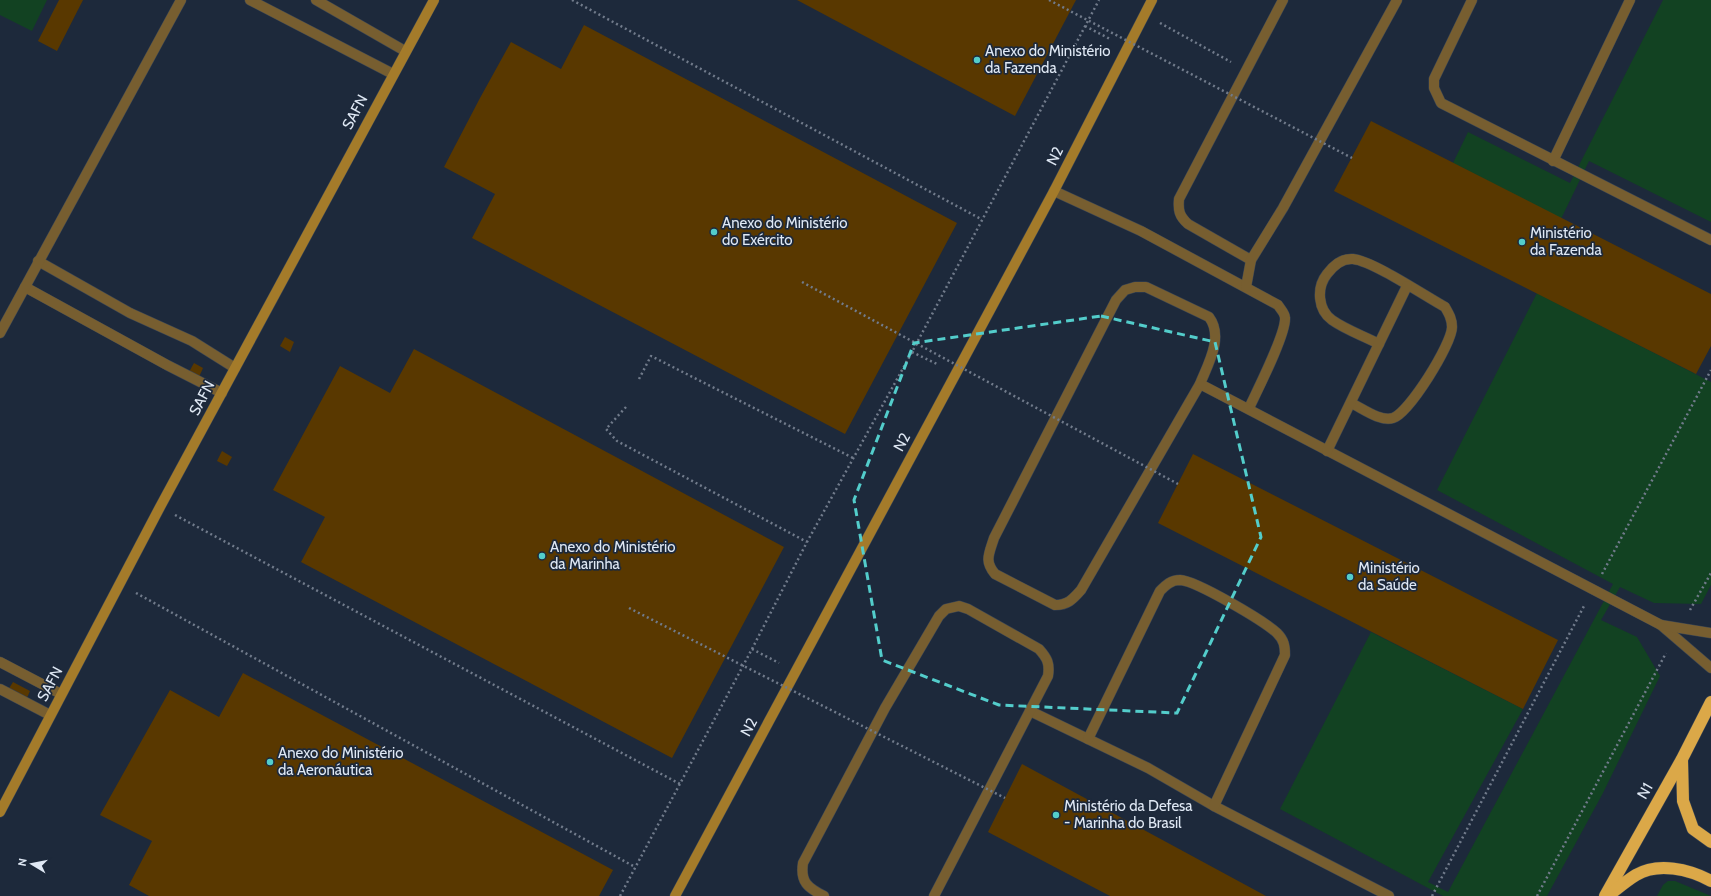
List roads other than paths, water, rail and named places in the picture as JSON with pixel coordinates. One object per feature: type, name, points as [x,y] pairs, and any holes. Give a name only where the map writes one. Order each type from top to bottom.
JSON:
[{"type":"highway","name":"N1","points":[[1606,896],[1682,759],[1711,702]]},
{"type":"highway","points":[[1682,759],[1683,801],[1694,829],[1711,842]]},
{"type":"highway","points":[[1606,896],[1637,874],[1666,867],[1701,876],[1711,881]]},
{"type":"main road","name":"SAFN","points":[[0,812],[160,507],[392,74],[434,0]]},
{"type":"main road","name":"N2","points":[[675,896],[1054,191],[1126,48],[1152,0]]},
{"type":"lane","points":[[0,333],[181,0]]},
{"type":"lane","points":[[250,0],[392,74]]},
{"type":"lane","points":[[316,0],[405,51]]},
{"type":"lane","points":[[1251,260],[1214,237],[1188,224],[1180,217],[1178,208],[1179,199],[1283,0]]},
{"type":"lane","points":[[1246,287],[1251,260],[1286,201],[1398,0]]},
{"type":"lane","points":[[1472,0],[1434,79],[1436,96],[1442,103],[1553,161],[1711,240]]},
{"type":"lane","points":[[1553,161],[1630,0]]},
{"type":"lane","points":[[1054,191],[1141,231],[1278,305],[1284,313],[1285,321],[1282,334],[1249,408]]},
{"type":"lane","points":[[1351,402],[1385,418],[1394,418],[1404,411],[1429,376],[1450,337],[1452,327],[1451,316],[1445,307],[1370,264],[1352,259],[1338,263],[1326,274],[1320,290],[1321,304],[1326,314],[1332,320],[1379,344]]},
{"type":"lane","points":[[38,262],[130,313],[192,341],[235,368]]},
{"type":"lane","points":[[1327,451],[1408,286]]},
{"type":"lane","points":[[25,287],[167,365],[222,393]]},
{"type":"lane","points":[[1135,287],[1146,287],[1209,317],[1215,324],[1216,334],[1213,351],[1200,384],[1082,590],[1070,602],[1063,605],[1055,605],[995,574],[988,566],[988,557],[994,538],[1116,300],[1126,290],[1135,287]]},
{"type":"lane","points":[[1200,384],[1249,408],[1327,451],[1661,625],[1711,668]]},
{"type":"lane","points":[[1088,739],[1160,591],[1168,582],[1179,580],[1189,581],[1234,604],[1277,633],[1285,644],[1285,655],[1214,806]]},
{"type":"lane","points":[[824,896],[813,891],[806,883],[801,875],[803,863],[916,652],[939,616],[946,609],[959,606],[968,609],[1039,649],[1048,659],[1049,666],[1048,676],[934,896]]},
{"type":"lane","points":[[1661,625],[1711,633]]},
{"type":"lane","points":[[0,662],[61,694]]},
{"type":"lane","points":[[0,688],[50,715]]},
{"type":"lane","points":[[1030,711],[1148,768],[1214,806],[1389,896]]},
{"type":"place","name":"Anexo do Ministério da Fazenda","points":[[977,60]]},
{"type":"place","name":"Anexo do Ministério do Exército","points":[[714,232]]},
{"type":"place","name":"Ministério da Fazenda","points":[[1522,242]]},
{"type":"place","name":"Anexo do Ministério da Marinha","points":[[542,556]]},
{"type":"place","name":"Ministério da Saúde","points":[[1350,577]]},
{"type":"place","name":"Anexo do Ministério da Aeronáutica","points":[[270,762]]},
{"type":"place","name":"Ministério da Defesa - Marinha do Brasil","points":[[1056,815]]}]
